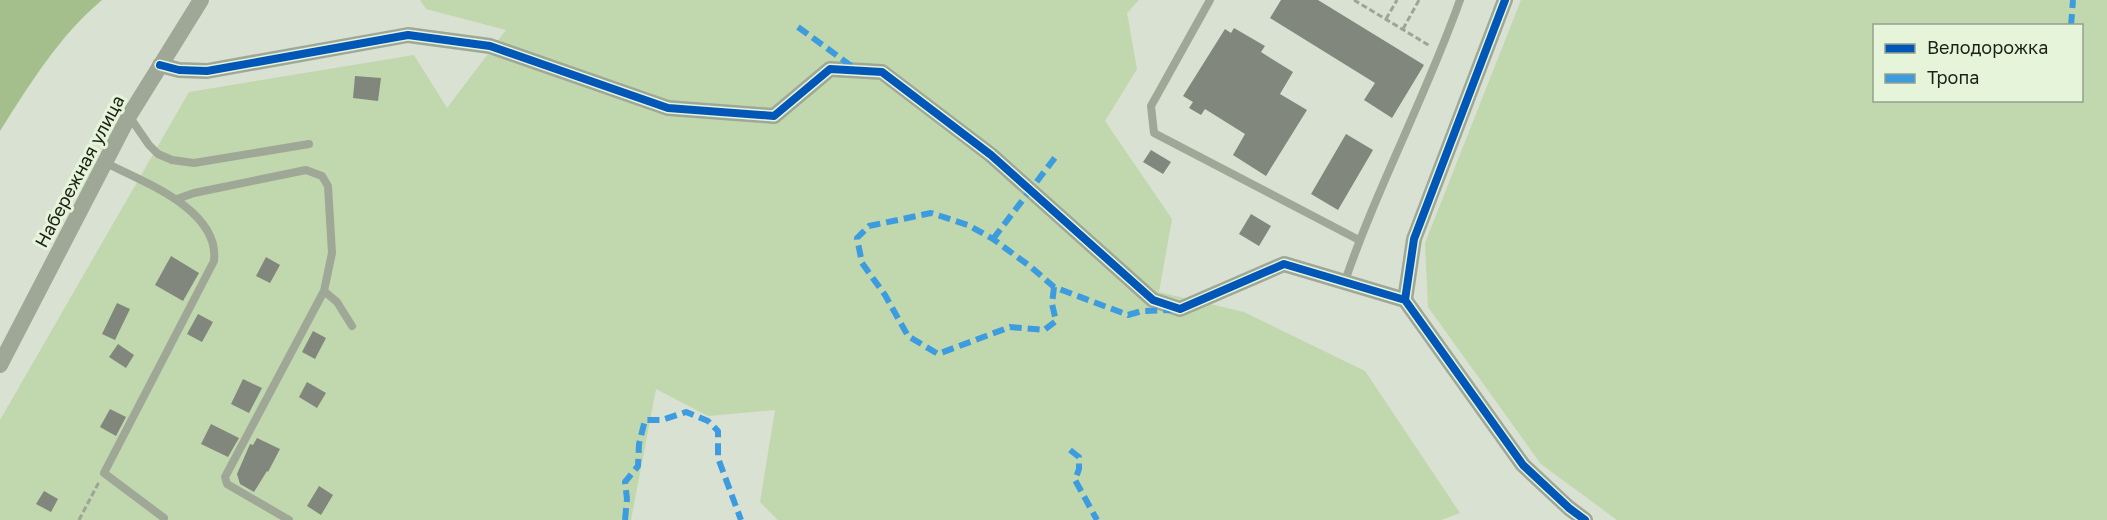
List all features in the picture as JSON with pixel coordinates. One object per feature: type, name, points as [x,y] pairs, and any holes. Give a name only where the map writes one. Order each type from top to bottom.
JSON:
[{"type":"street","name":"Набережная улица","points":[[0,365],[129,116],[201,0]]},
{"type":"street","points":[[1405,300],[1414,238],[1505,0]]},
{"type":"street","points":[[160,64],[179,70],[207,70],[408,35],[490,46],[669,108],[774,116],[830,69],[882,72],[991,155],[1153,300],[1180,309],[1284,264],[1405,300],[1523,465],[1586,520]]},
{"type":"lane","points":[[1210,0],[1151,106],[1154,133],[1359,240]]},
{"type":"lane","points":[[1345,281],[1359,240],[1441,52],[1460,0]]},
{"type":"lane","points":[[129,116],[149,145],[158,154],[172,160],[194,163],[309,144]]},
{"type":"lane","points":[[104,162],[177,199],[197,216],[208,231],[215,252],[214,261],[104,473],[164,518]]},
{"type":"lane","points":[[177,199],[194,193],[306,170],[322,176],[328,186],[332,253],[324,291],[225,477],[227,484],[289,520]]},
{"type":"lane","points":[[324,291],[337,302],[352,326]]},
{"type":"path","points":[[1354,0],[1441,52]]},
{"type":"path","points":[[1386,19],[1397,0]]},
{"type":"path","points":[[1403,29],[1419,0]]},
{"type":"path","points":[[79,520],[104,473]]},
{"type":"shaded area","points":[[0,0],[102,0],[59,45],[34,78],[0,131]]},
{"type":"shaded area","points":[[420,0],[1139,0],[1127,13],[1137,69],[1105,121],[1172,219],[1159,292],[1244,312],[1365,371],[1460,513],[1441,520],[778,520],[760,502],[775,410],[708,416],[656,389],[631,520],[0,520],[0,420],[189,92],[414,55],[447,108],[506,30],[426,9]]},
{"type":"shaded area","points":[[1521,0],[2107,0],[2107,520],[1617,520],[1541,464],[1428,307],[1425,243]]},
{"type":"building","points":[[1281,0],[1318,0],[1424,65],[1392,118],[1364,100],[1375,83],[1270,18]]},
{"type":"building","points":[[1234,28],[1265,46],[1261,52],[1293,72],[1280,94],[1307,110],[1266,176],[1233,155],[1245,134],[1205,109],[1201,115],[1189,108],[1193,102],[1183,96],[1225,29],[1231,33]]},
{"type":"building","points":[[355,76],[381,78],[378,101],[353,98]]},
{"type":"building","points":[[1346,134],[1373,150],[1338,210],[1311,194]]},
{"type":"building","points":[[1151,150],[1171,162],[1163,174],[1143,162]]},
{"type":"building","points":[[1251,214],[1271,226],[1259,246],[1239,234]]},
{"type":"building","points":[[171,256],[199,273],[183,301],[155,285]]},
{"type":"building","points":[[266,257],[280,265],[270,283],[256,276]]},
{"type":"building","points":[[117,303],[130,309],[115,340],[102,334]]},
{"type":"building","points":[[198,314],[213,322],[202,342],[187,334]]},
{"type":"building","points":[[313,331],[326,338],[315,359],[302,352]]},
{"type":"building","points":[[118,344],[134,355],[126,368],[109,357]]},
{"type":"building","points":[[243,379],[262,388],[249,413],[231,404]]},
{"type":"building","points":[[307,382],[326,393],[317,408],[299,397]]},
{"type":"building","points":[[110,409],[126,417],[116,436],[100,427]]},
{"type":"building","points":[[211,424],[239,438],[228,457],[201,444]]},
{"type":"building","points":[[257,438],[280,449],[254,492],[240,484],[237,474],[250,444],[253,445]]},
{"type":"building","points":[[319,486],[333,495],[321,515],[307,506]]},
{"type":"building","points":[[44,491],[58,499],[51,512],[36,504]]},
{"type":"marked path","points":[[2071,24],[2073,0]]},
{"type":"marked path","points":[[798,27],[854,68]]},
{"type":"marked path","points":[[993,239],[1057,155]]},
{"type":"marked path","points":[[1054,287],[1052,304],[1056,321],[1044,330],[1010,327],[938,354],[908,336],[885,295],[862,263],[857,238],[869,226],[931,213],[968,225],[993,239],[1054,287],[1128,315],[1142,311],[1171,310]]},
{"type":"marked path","points":[[625,520],[627,499],[625,482],[638,466],[639,444],[645,420],[662,420],[686,412],[708,421],[718,431],[718,458],[741,520]]},
{"type":"marked path","points":[[1070,450],[1079,457],[1079,469],[1075,480],[1097,520]]},
{"type":"cycle path","points":[[1505,0],[1414,239],[1405,300],[1523,465],[1585,520]]},
{"type":"cycle path","points":[[160,65],[179,70],[207,71],[408,35],[490,46],[668,108],[774,116],[830,69],[882,72],[991,155],[1153,300],[1180,309],[1284,264],[1405,300]]}]
